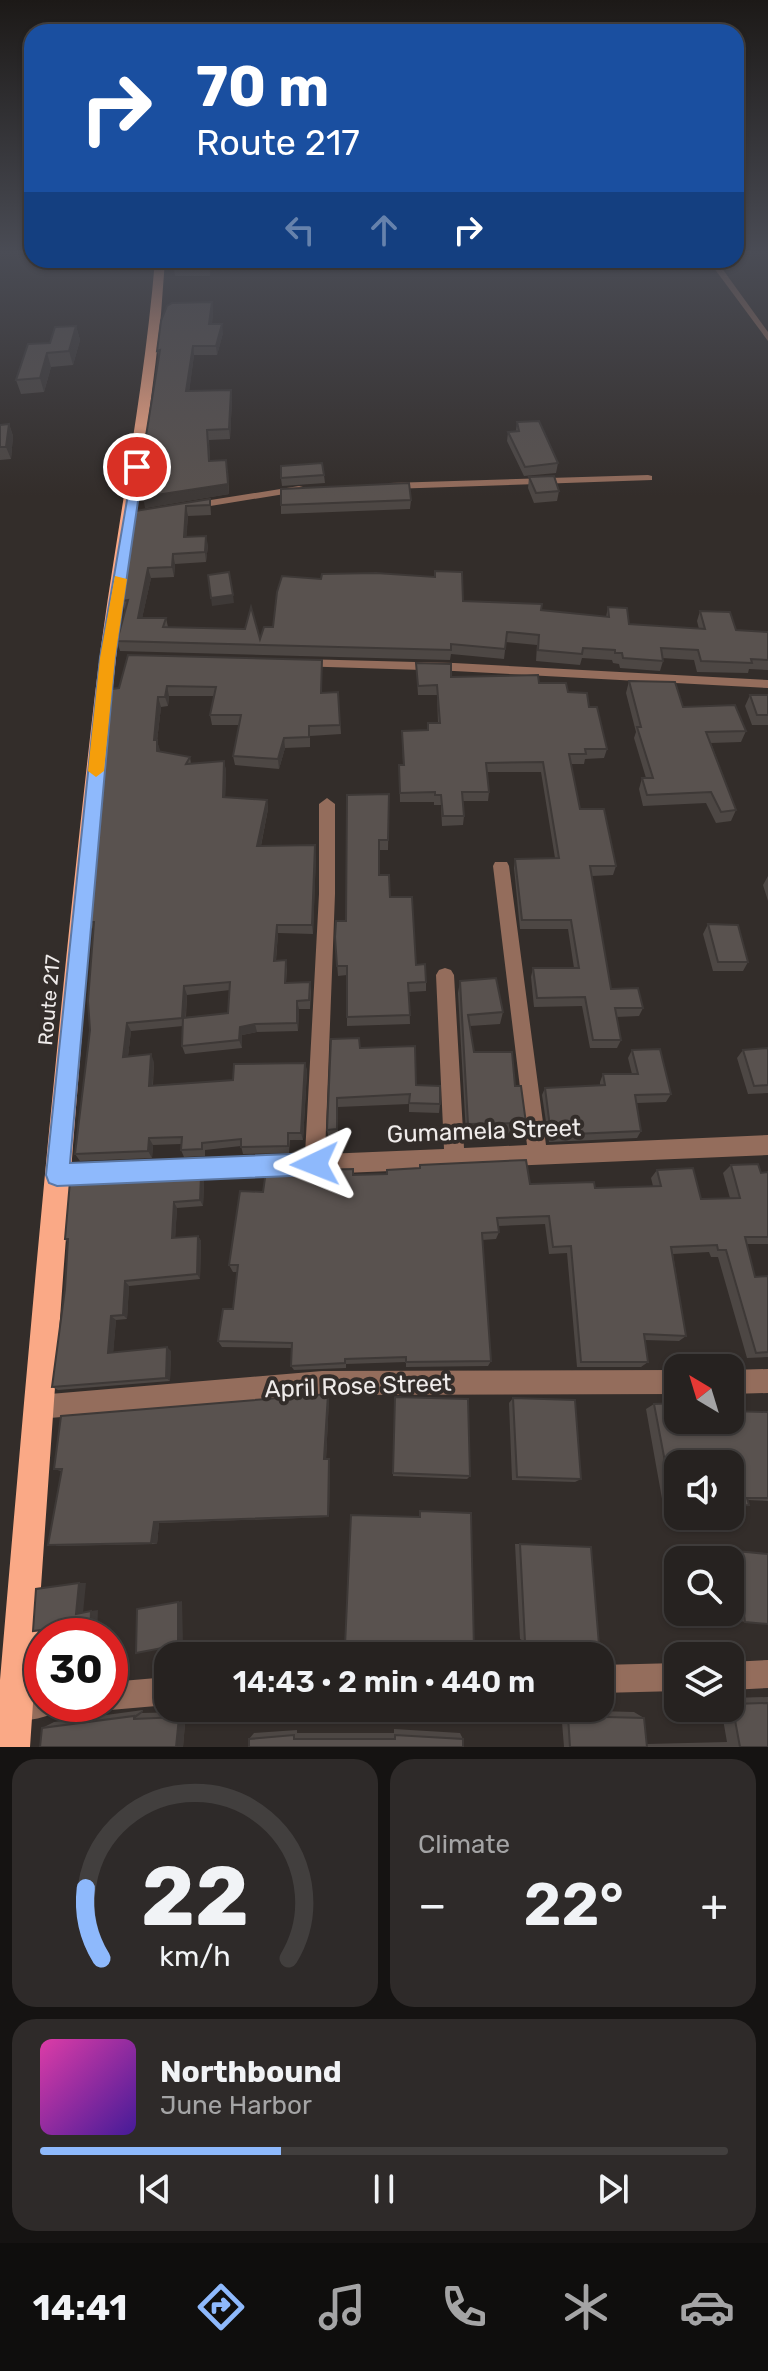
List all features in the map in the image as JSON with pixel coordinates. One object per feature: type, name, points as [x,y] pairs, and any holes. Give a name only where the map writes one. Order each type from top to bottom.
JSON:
[{"type":"main road","name":"Route 217","points":[[31,1618],[38,1407],[57,1175],[115,659],[137,515],[154,334]]},
{"type":"main road","name":"Route 217","points":[[12,1747],[24,1716]]},
{"type":"street","points":[[383,486],[648,478]]},
{"type":"street","points":[[175,509],[309,489]]},
{"type":"street","points":[[281,663],[454,667],[768,684]]},
{"type":"street","points":[[315,1164],[327,894],[327,804]]},
{"type":"street","points":[[501,866],[538,1156]]},
{"type":"street","points":[[445,975],[455,1159]]},
{"type":"street","name":"Gumamela Street","points":[[57,1175],[768,1145]]},
{"type":"street","points":[[744,1382],[768,1381]]},
{"type":"street","name":"April Rose Street","points":[[38,1407],[322,1383],[664,1382]]},
{"type":"street","points":[[744,1675],[768,1674]]},
{"type":"street","points":[[614,1679],[664,1677]]},
{"type":"street","points":[[128,1694],[154,1692]]},
{"type":"building","points":[[53,334],[74,334],[69,351],[47,353],[40,378],[16,380],[28,344],[50,343]]},
{"type":"building","points":[[159,334],[219,334],[216,346],[193,346],[186,391],[231,390],[229,429],[207,430],[209,461],[226,460],[228,484],[143,497],[150,448],[144,448],[160,350],[157,351]]},
{"type":"building","points":[[539,421],[558,463],[525,467],[508,432],[519,431],[517,422]]},
{"type":"building","points":[[9,424],[6,447],[0,447],[0,425]]},
{"type":"building","points":[[322,463],[324,475],[281,478],[281,466]]},
{"type":"building","points":[[554,476],[559,491],[536,493],[529,477]]},
{"type":"building","points":[[409,483],[411,500],[281,505],[281,489]]},
{"type":"building","points":[[210,499],[210,505],[186,506],[184,537],[206,536],[205,552],[173,554],[172,567],[148,568],[138,618],[166,618],[163,627],[245,629],[251,607],[260,639],[264,627],[273,627],[282,576],[321,579],[322,574],[376,573],[435,577],[435,571],[462,572],[463,601],[542,604],[541,610],[609,617],[608,607],[627,608],[629,624],[705,629],[700,611],[730,612],[736,630],[768,632],[768,660],[751,659],[752,663],[701,661],[698,650],[661,648],[663,661],[623,658],[622,653],[615,653],[615,650],[583,648],[582,654],[538,650],[539,635],[507,632],[505,649],[451,644],[451,650],[117,641],[128,600],[122,601],[135,511]]},
{"type":"building","points":[[229,572],[233,595],[211,598],[208,575]]},
{"type":"building","points":[[128,655],[322,660],[321,693],[338,692],[340,725],[309,726],[309,737],[284,738],[278,759],[233,756],[241,715],[210,715],[216,687],[167,686],[165,697],[158,697],[154,740],[157,740],[157,751],[190,757],[186,764],[224,761],[223,797],[267,800],[257,846],[315,845],[312,925],[277,925],[274,961],[286,960],[285,983],[310,982],[309,1000],[297,1001],[297,1023],[240,1027],[239,1040],[182,1046],[183,1018],[228,1013],[230,982],[184,986],[182,1018],[127,1023],[123,1057],[151,1054],[149,1086],[233,1080],[234,1064],[305,1063],[301,1133],[288,1133],[288,1146],[241,1147],[241,1139],[202,1143],[202,1149],[181,1150],[182,1137],[149,1138],[148,1151],[75,1154],[90,1030],[88,1001],[94,922],[89,922],[112,689],[119,688]]},
{"type":"building","points":[[416,663],[451,664],[451,677],[538,675],[539,683],[566,683],[568,692],[587,693],[589,707],[597,707],[607,749],[585,749],[586,754],[569,754],[580,809],[604,809],[616,866],[590,866],[611,989],[638,988],[643,1008],[615,1008],[621,1040],[593,1040],[585,997],[537,998],[533,968],[579,968],[571,920],[522,920],[515,859],[559,858],[543,762],[486,763],[489,792],[462,792],[464,816],[443,816],[441,795],[435,795],[435,792],[400,793],[399,765],[404,765],[402,731],[428,730],[428,723],[440,723],[437,685],[418,686]]},
{"type":"building","points":[[629,681],[675,682],[683,707],[735,705],[746,731],[706,732],[736,810],[721,812],[711,792],[647,795],[642,778],[653,778],[637,727],[641,727]]},
{"type":"building","points":[[750,695],[768,695],[768,715],[757,715]]},
{"type":"building","points":[[389,794],[388,840],[379,840],[379,875],[389,875],[390,897],[412,897],[416,965],[425,964],[426,982],[408,983],[410,1015],[347,1017],[347,966],[337,966],[335,937],[336,921],[346,921],[347,795]]},
{"type":"building","points":[[708,924],[738,925],[748,962],[718,962]]},
{"type":"building","points":[[496,978],[503,1012],[468,1015],[474,1052],[512,1052],[515,1086],[521,1086],[526,1123],[468,1124],[460,981]]},
{"type":"building","points":[[359,1038],[360,1048],[415,1046],[416,1085],[440,1086],[440,1104],[409,1103],[410,1094],[337,1098],[337,1129],[327,1130],[331,1039]]},
{"type":"building","points":[[768,1048],[768,1085],[754,1086],[743,1050]]},
{"type":"building","points":[[660,1049],[671,1094],[635,1095],[641,1131],[551,1135],[545,1088],[605,1085],[603,1074],[638,1074],[632,1050]]},
{"type":"building","points":[[526,1160],[530,1184],[594,1182],[595,1188],[661,1186],[657,1170],[693,1168],[701,1199],[740,1198],[731,1165],[758,1164],[761,1173],[768,1172],[768,1237],[745,1237],[755,1277],[768,1276],[768,1352],[756,1353],[726,1250],[718,1250],[717,1245],[671,1247],[686,1336],[644,1334],[648,1362],[581,1362],[571,1246],[553,1247],[549,1216],[497,1218],[499,1232],[482,1233],[491,1361],[406,1362],[406,1357],[345,1359],[345,1363],[291,1366],[292,1343],[218,1341],[223,1309],[233,1309],[238,1265],[229,1265],[240,1191],[263,1192],[266,1171],[353,1169],[353,1175],[387,1174],[387,1170],[420,1168],[420,1165]]},
{"type":"building","points":[[201,1176],[200,1200],[174,1202],[172,1238],[198,1236],[197,1274],[125,1281],[123,1315],[111,1316],[108,1353],[167,1347],[166,1378],[52,1387],[65,1289],[70,1181]]},
{"type":"building","points":[[328,1394],[324,1459],[329,1459],[328,1516],[154,1522],[151,1543],[48,1545],[62,1469],[54,1469],[61,1416]]},
{"type":"building","points":[[395,1397],[468,1399],[470,1476],[393,1473]]},
{"type":"building","points":[[513,1398],[575,1400],[581,1479],[517,1477]]},
{"type":"building","points":[[654,1404],[664,1404],[664,1434],[744,1434],[744,1411],[768,1412],[768,1498],[747,1498],[749,1505],[744,1505],[744,1450],[664,1450],[664,1456]]},
{"type":"building","points":[[420,1511],[471,1513],[474,1642],[345,1642],[351,1515],[420,1517]]},
{"type":"building","points":[[520,1544],[591,1547],[599,1642],[525,1642]]},
{"type":"building","points":[[744,1552],[768,1554],[768,1624],[745,1622]]},
{"type":"building","points":[[79,1583],[76,1614],[91,1611],[91,1618],[34,1618],[36,1589]]},
{"type":"building","points":[[178,1602],[178,1642],[154,1642],[154,1650],[136,1653],[137,1609]]},
{"type":"building","points":[[768,1703],[768,1747],[740,1747],[735,1722],[744,1722],[744,1704]]},
{"type":"building","points":[[128,1717],[154,1718],[154,1722],[178,1722],[176,1747],[40,1747],[42,1728],[88,1722],[128,1722]]},
{"type":"building","points":[[614,1717],[644,1718],[647,1747],[570,1747],[568,1722],[614,1722]]},
{"type":"building","points":[[294,1735],[294,1739],[395,1739],[395,1735],[463,1739],[463,1747],[249,1747],[249,1739]]},
{"type":"slow traffic","points":[[96,771],[120,579]]},
{"type":"route","points":[[137,467],[108,658],[76,955],[57,1175],[315,1164]]}]
